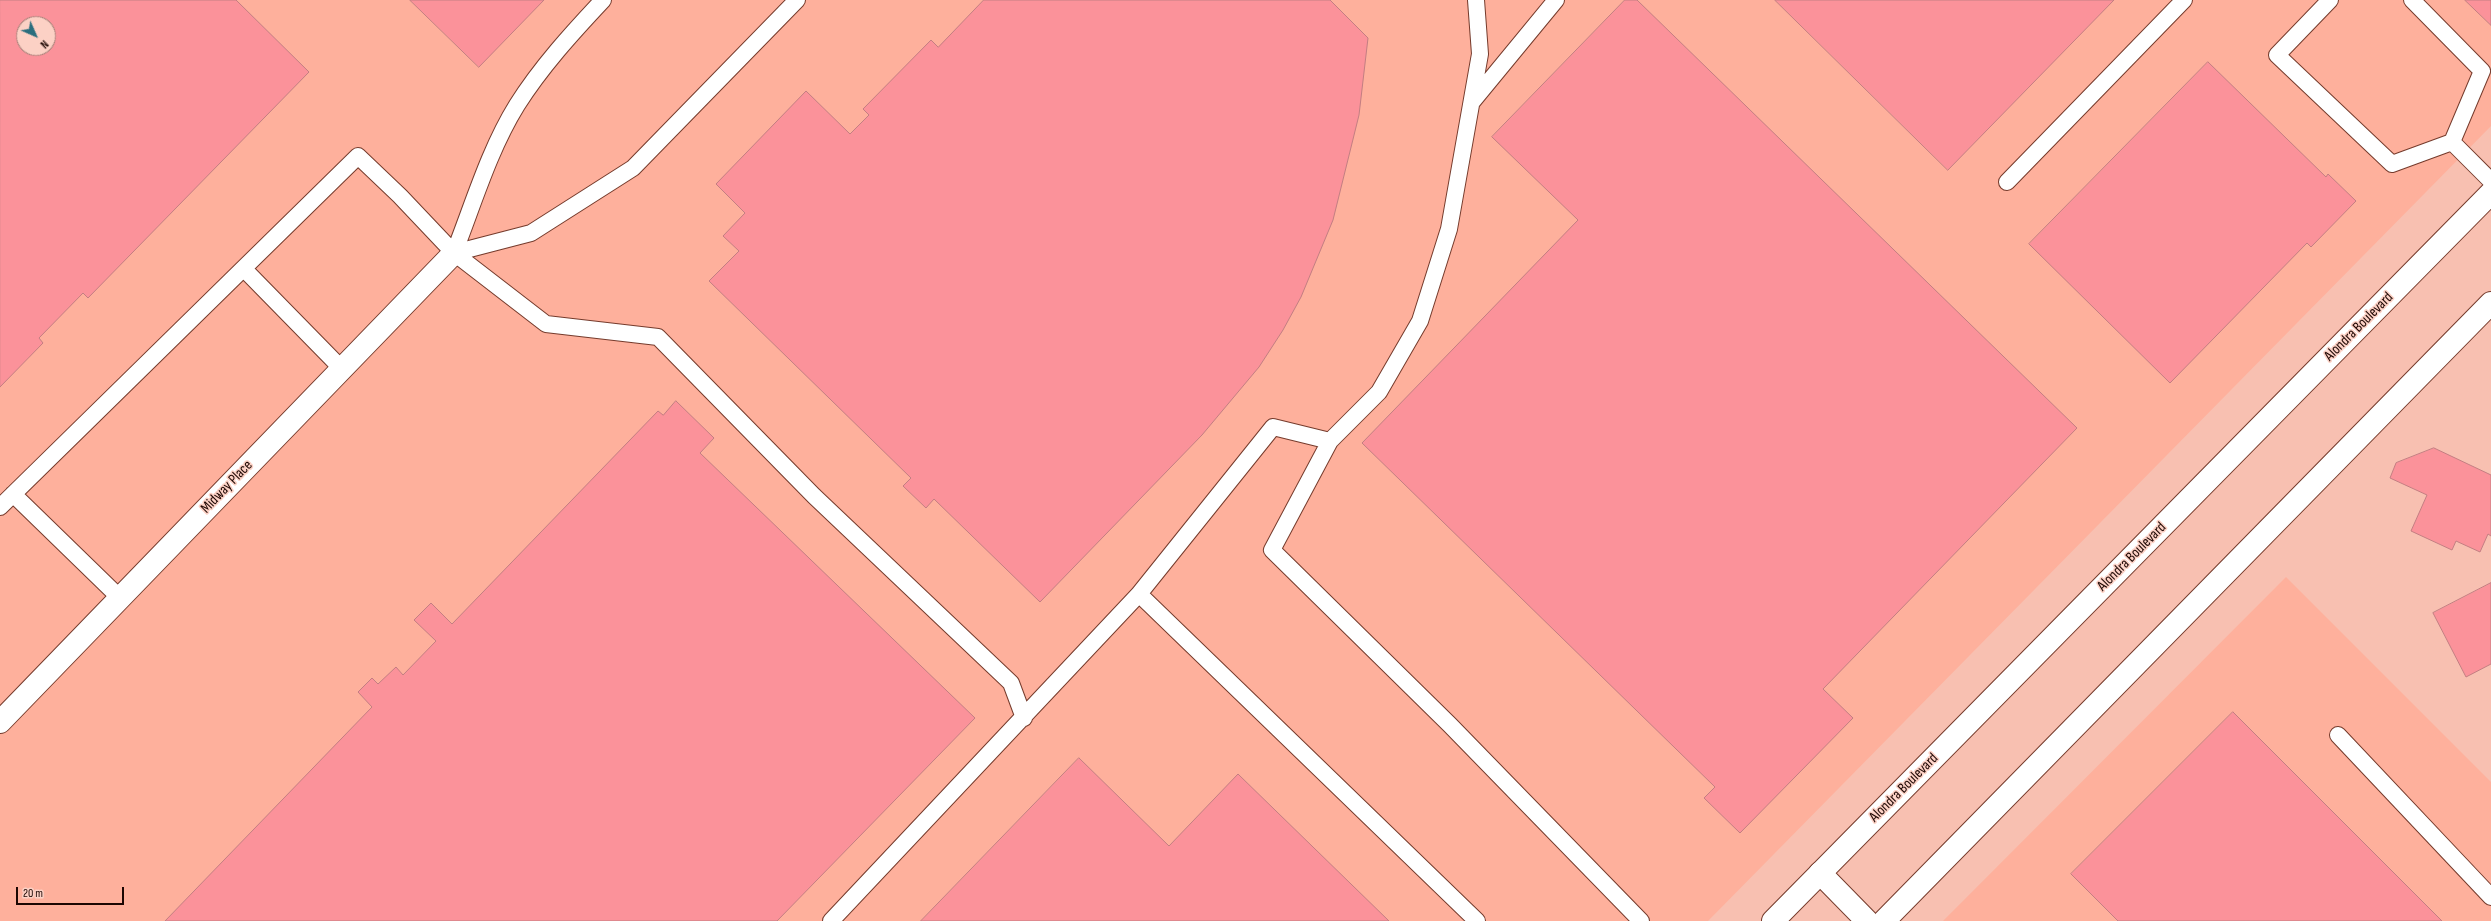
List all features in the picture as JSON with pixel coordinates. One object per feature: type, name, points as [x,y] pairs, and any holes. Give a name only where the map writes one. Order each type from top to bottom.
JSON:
[{"type":"main road","name":"Alondra Boulevard","points":[[1773,921],[2491,193]]},
{"type":"main road","name":"Midway Place","points":[[0,722],[454,253]]},
{"type":"main road","points":[[1884,921],[2491,303]]},
{"type":"main road","points":[[1820,873],[1867,921]]},
{"type":"lane","points":[[454,253],[494,152],[516,106],[558,49],[603,0]]},
{"type":"lane","points":[[454,253],[531,233],[633,168],[797,0]]},
{"type":"lane","points":[[1476,0],[1480,54],[1449,228],[1420,321],[1379,392],[1330,441],[1272,550],[1450,725],[1641,921]]},
{"type":"lane","points":[[1471,104],[1556,0]]},
{"type":"lane","points":[[2008,182],[2184,0]]},
{"type":"lane","points":[[2330,0],[2277,55],[2392,164],[2452,142],[2482,71],[2412,0]]},
{"type":"lane","points":[[2452,142],[2491,181]]},
{"type":"lane","points":[[0,507],[358,156],[400,196],[454,253],[546,324],[658,338],[814,496],[1011,683],[1024,718]]},
{"type":"lane","points":[[244,269],[342,369]]},
{"type":"lane","points":[[831,921],[1024,718],[1139,594],[1273,427],[1330,441]]},
{"type":"lane","points":[[12,494],[120,598]]},
{"type":"lane","points":[[1139,594],[1477,921]]},
{"type":"lane","points":[[2338,735],[2491,897]]},
{"type":"shaded area","points":[[0,0],[2491,0],[2491,126],[1708,921],[0,921]]},
{"type":"shaded area","points":[[2286,577],[2491,782],[2491,921],[1943,921]]},
{"type":"building","points":[[0,0],[236,0],[309,72],[88,298],[83,293],[39,338],[43,343],[0,387]]},
{"type":"building","points":[[410,0],[544,0],[479,67]]},
{"type":"building","points":[[984,0],[1330,0],[1368,38],[1359,115],[1333,220],[1301,297],[1283,330],[1259,367],[1202,435],[1040,602],[934,499],[926,508],[903,486],[911,478],[709,281],[739,251],[723,236],[745,213],[716,184],[806,91],[850,134],[869,115],[863,109],[931,40],[938,47]]},
{"type":"building","points":[[1625,0],[1637,0],[2077,428],[1823,689],[1853,718],[1740,833],[1704,798],[1715,787],[1362,443],[1578,220],[1492,137]]},
{"type":"building","points":[[1775,0],[2114,0],[1948,170]]},
{"type":"building","points":[[2465,0],[2491,0],[2491,25]]},
{"type":"building","points":[[2208,62],[2326,177],[2328,174],[2356,201],[2311,247],[2307,243],[2170,383],[2029,244]]},
{"type":"building","points":[[676,401],[714,438],[700,453],[975,718],[777,921],[165,921],[372,707],[358,692],[372,678],[378,684],[396,667],[403,675],[436,641],[414,620],[431,603],[452,624],[658,411],[663,415]]},
{"type":"building","points":[[2434,448],[2491,475],[2491,536],[2488,534],[2480,552],[2456,541],[2452,550],[2411,531],[2427,495],[2390,478],[2396,463]]},
{"type":"building","points":[[2491,583],[2491,664],[2466,677],[2433,613]]},
{"type":"building","points":[[2233,712],[2442,921],[2118,921],[2071,874]]},
{"type":"building","points":[[1079,758],[1169,846],[1238,774],[1389,921],[921,921]]}]
